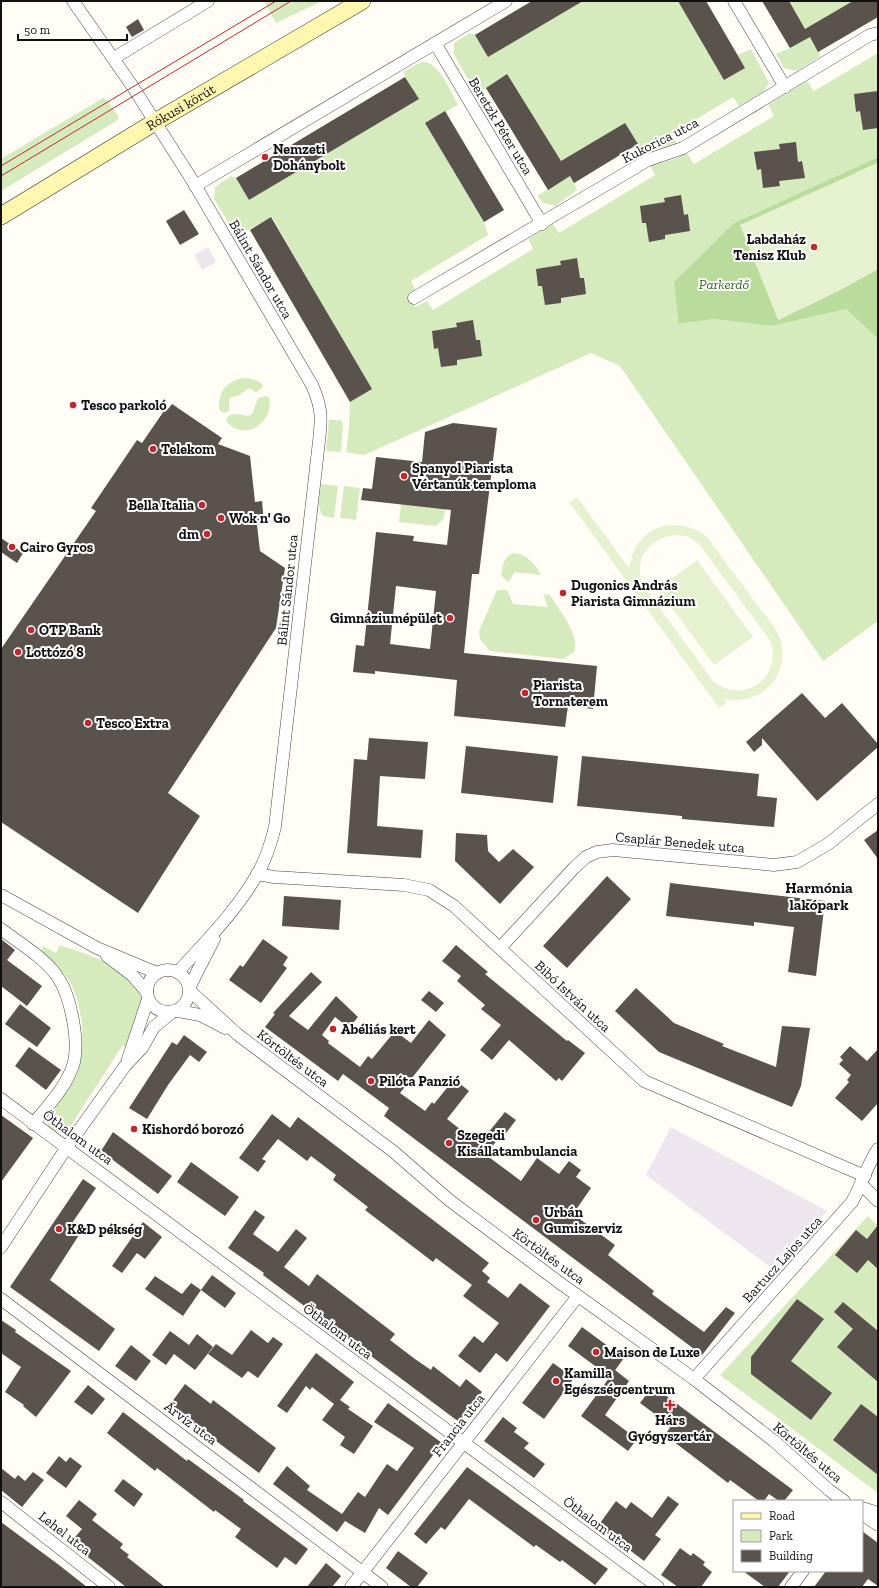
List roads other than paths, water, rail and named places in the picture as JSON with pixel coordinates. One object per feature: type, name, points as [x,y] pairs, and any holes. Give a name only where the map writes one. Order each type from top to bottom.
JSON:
[{"type":"main road","name":"Rókusi körút","points":[[1,216],[155,122],[362,1]]},
{"type":"street","name":"Bálint Sándor utca","points":[[73,1],[114,58],[195,186],[312,385],[320,403],[322,418],[275,827],[269,851],[258,874],[222,924],[178,972]]},
{"type":"street","points":[[114,58],[208,1]]},
{"type":"street","points":[[195,186],[506,1]]},
{"type":"street","points":[[734,1],[784,87]]},
{"type":"street","name":"Kukorica utca","points":[[414,298],[542,224],[648,160],[683,148],[870,35],[878,33]]},
{"type":"street","name":"Beretzk Péter utca","points":[[435,43],[542,224]]},
{"type":"street","name":"Csaplár Benedek utca","points":[[500,948],[574,868],[586,857],[597,852],[626,850],[774,865],[797,862],[828,844],[878,804]]},
{"type":"street","name":"Bibó István utca","points":[[258,874],[274,877],[404,885],[429,890],[454,906],[644,1081],[781,1142],[863,1181]]},
{"type":"street","points":[[1,896],[97,948],[157,973]]},
{"type":"street","name":"Bálint Sándor utca","points":[[190,988],[222,924]]},
{"type":"street","points":[[1,929],[34,954],[59,978],[69,1002],[75,1029],[74,1062],[61,1088],[34,1124]]},
{"type":"street","points":[[97,948],[132,975],[157,1010],[175,1012]]},
{"type":"street","points":[[1,1248],[67,1147],[126,1066],[142,1048],[154,1027],[175,1012],[188,1000],[190,988],[186,978],[178,972],[168,970],[157,973],[148,985],[148,996],[126,1066]]},
{"type":"street","name":"Körtöltés utca","points":[[190,988],[237,1034],[394,1152],[448,1200],[694,1379],[774,1441],[829,1490],[843,1500]]},
{"type":"street","name":"Körtöltés utca","points":[[175,1012],[200,1015],[237,1034]]},
{"type":"street","name":"Öthalom utca","points":[[1,1099],[658,1587]]},
{"type":"street","name":"Bartucz Lajos utca","points":[[694,1379],[852,1202],[863,1181],[870,1160],[878,1149]]},
{"type":"street","points":[[863,1181],[878,1201]]},
{"type":"street","name":"Francia utca","points":[[351,1587],[578,1296]]},
{"type":"street","name":"Árvíz utca","points":[[1,1299],[382,1587]]},
{"type":"street","name":"Lehel utca","points":[[1,1502],[110,1587]]},
{"type":"street","points":[[863,1508],[878,1513]]},
{"type":"street","points":[[863,1515],[878,1525]]},
{"type":"street","points":[[791,1587],[802,1572]]},
{"type":"tram line","points":[[1,166],[276,1]]},
{"type":"tram line","points":[[1,176],[291,1]]},
{"type":"place","name":"Nemzeti Dohánybolt","points":[[265,157]]},
{"type":"place","name":"Labdaház Tenisz Klub","points":[[814,247]]},
{"type":"place","name":"Tesco parkoló","points":[[73,405]]},
{"type":"place","name":"Telekom","points":[[153,449]]},
{"type":"place","name":"Spanyol Piarista Vértanúk temploma","points":[[404,476]]},
{"type":"place","name":"Bella Italia","points":[[202,505]]},
{"type":"place","name":"Wok n' Go","points":[[221,518]]},
{"type":"place","name":"dm","points":[[207,534]]},
{"type":"place","name":"Cairo Gyros","points":[[12,547]]},
{"type":"place","name":"Dugonics András Piarista Gimnázium","points":[[563,593]]},
{"type":"place","name":"Gimnáziumépület","points":[[450,618]]},
{"type":"place","name":"OTP Bank","points":[[31,630]]},
{"type":"place","name":"Lottózó 8","points":[[18,652]]},
{"type":"place","name":"Piarista Tornaterem","points":[[525,693]]},
{"type":"place","name":"Tesco Extra","points":[[88,723]]},
{"type":"place","name":"Abéliás kert","points":[[333,1029]]},
{"type":"place","name":"Pilóta Panzió","points":[[371,1081]]},
{"type":"place","name":"Kishordó borozó","points":[[134,1129]]},
{"type":"place","name":"Szegedi Kisállatambulancia","points":[[449,1143]]},
{"type":"place","name":"Urbán Gumiszerviz","points":[[536,1220]]},
{"type":"place","name":"K&D pékség","points":[[59,1229]]},
{"type":"place","name":"Maison de Luxe","points":[[596,1352]]},
{"type":"place","name":"Kamilla Egészségcentrum","points":[[556,1381]]},
{"type":"place","name":"Hárs Gyógyszertár","points":[[670,1405]]},
{"type":"district","name":"Harmónia lakópark","points":[[819,896]]},
{"type":"park label","name":"Parkerdő","points":[[724,284]]}]
